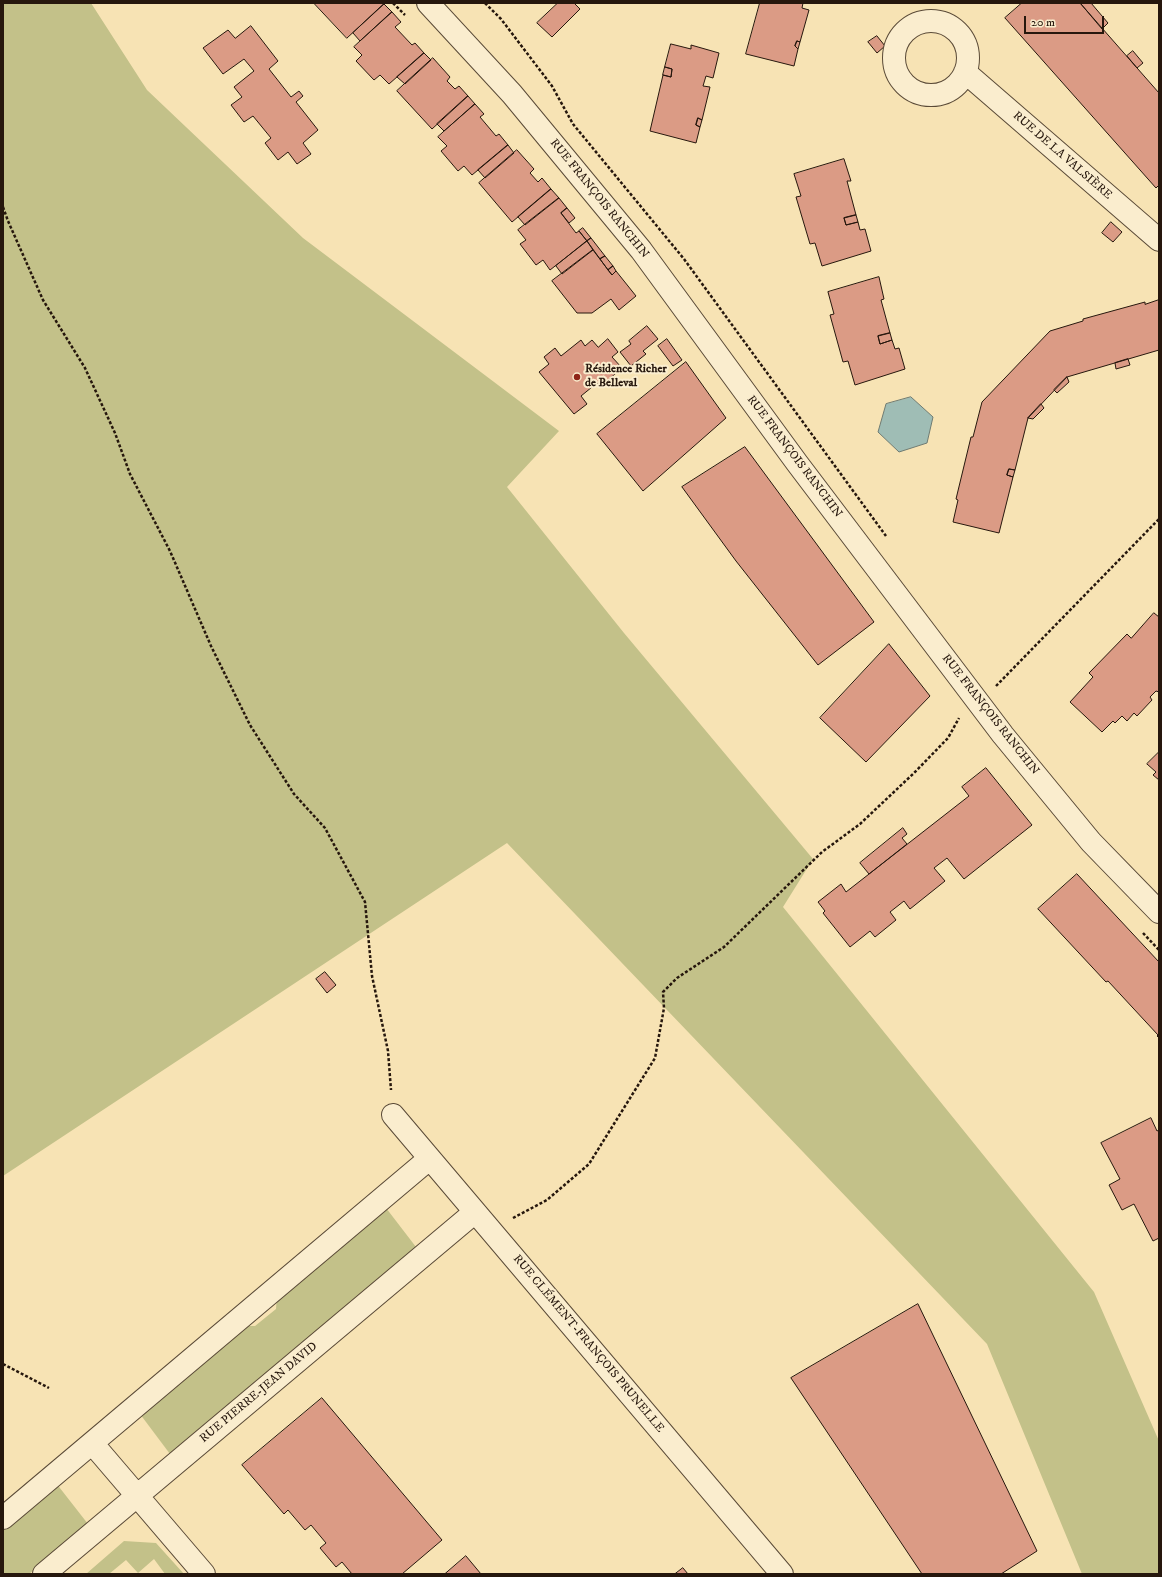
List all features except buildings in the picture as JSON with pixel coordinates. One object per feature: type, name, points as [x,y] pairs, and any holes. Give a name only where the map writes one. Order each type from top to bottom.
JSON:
[{"type":"street","name":"RUE FRANÇOIS RANCHIN","points":[[428,3],[512,94],[642,250],[797,463],[1003,735],[1091,842],[1159,912]]},
{"type":"street","name":"RUE DE LA VALSIÈRE","points":[[965,72],[1159,240]]},
{"type":"street","name":"RUE CLÉMENT-FRANÇOIS PRUNELLE","points":[[393,1115],[782,1574]]},
{"type":"street","points":[[3,1518],[429,1158]]},
{"type":"street","name":"RUE PIERRE-JEAN DAVID","points":[[44,1574],[475,1212]]},
{"type":"street","points":[[92,1443],[204,1574]]},
{"type":"path","points":[[484,3],[501,19],[552,86],[573,124],[684,259],[888,539]]},
{"type":"path","points":[[3,207],[43,300],[85,368],[115,432],[130,474],[170,551],[211,646],[250,725],[294,794],[326,828],[364,902],[372,976],[388,1051],[393,1115]]},
{"type":"path","points":[[1000,692],[995,686],[1159,519]]},
{"type":"path","points":[[490,1230],[547,1200],[589,1164],[655,1058],[664,1008],[663,992],[677,978],[724,947],[822,852],[860,824],[914,773],[948,738],[959,717],[979,703]]},
{"type":"path","points":[[3,1364],[49,1388]]},
{"type":"shaded area","points":[[3,3],[91,3],[147,90],[303,238],[559,431],[507,487],[624,633],[813,859],[783,907],[1094,1292],[1159,1441],[1159,1574],[1082,1574],[987,1344],[507,843],[3,1176]]},
{"type":"shaded area","points":[[383,1204],[416,1247],[170,1454],[140,1414],[243,1326],[255,1326],[276,1309],[277,1296]]},
{"type":"shaded area","points":[[56,1483],[88,1524],[29,1574],[3,1574],[3,1528]]},
{"type":"shaded area","points":[[124,1541],[156,1543],[184,1574],[165,1574],[154,1559],[138,1573],[126,1560],[109,1574],[86,1574]]},
{"type":"water","points":[[911,397],[933,417],[927,443],[899,452],[878,432],[886,404]]},
{"type":"place","name":"Résidence Richer de Belleval","points":[[577,377]]}]
